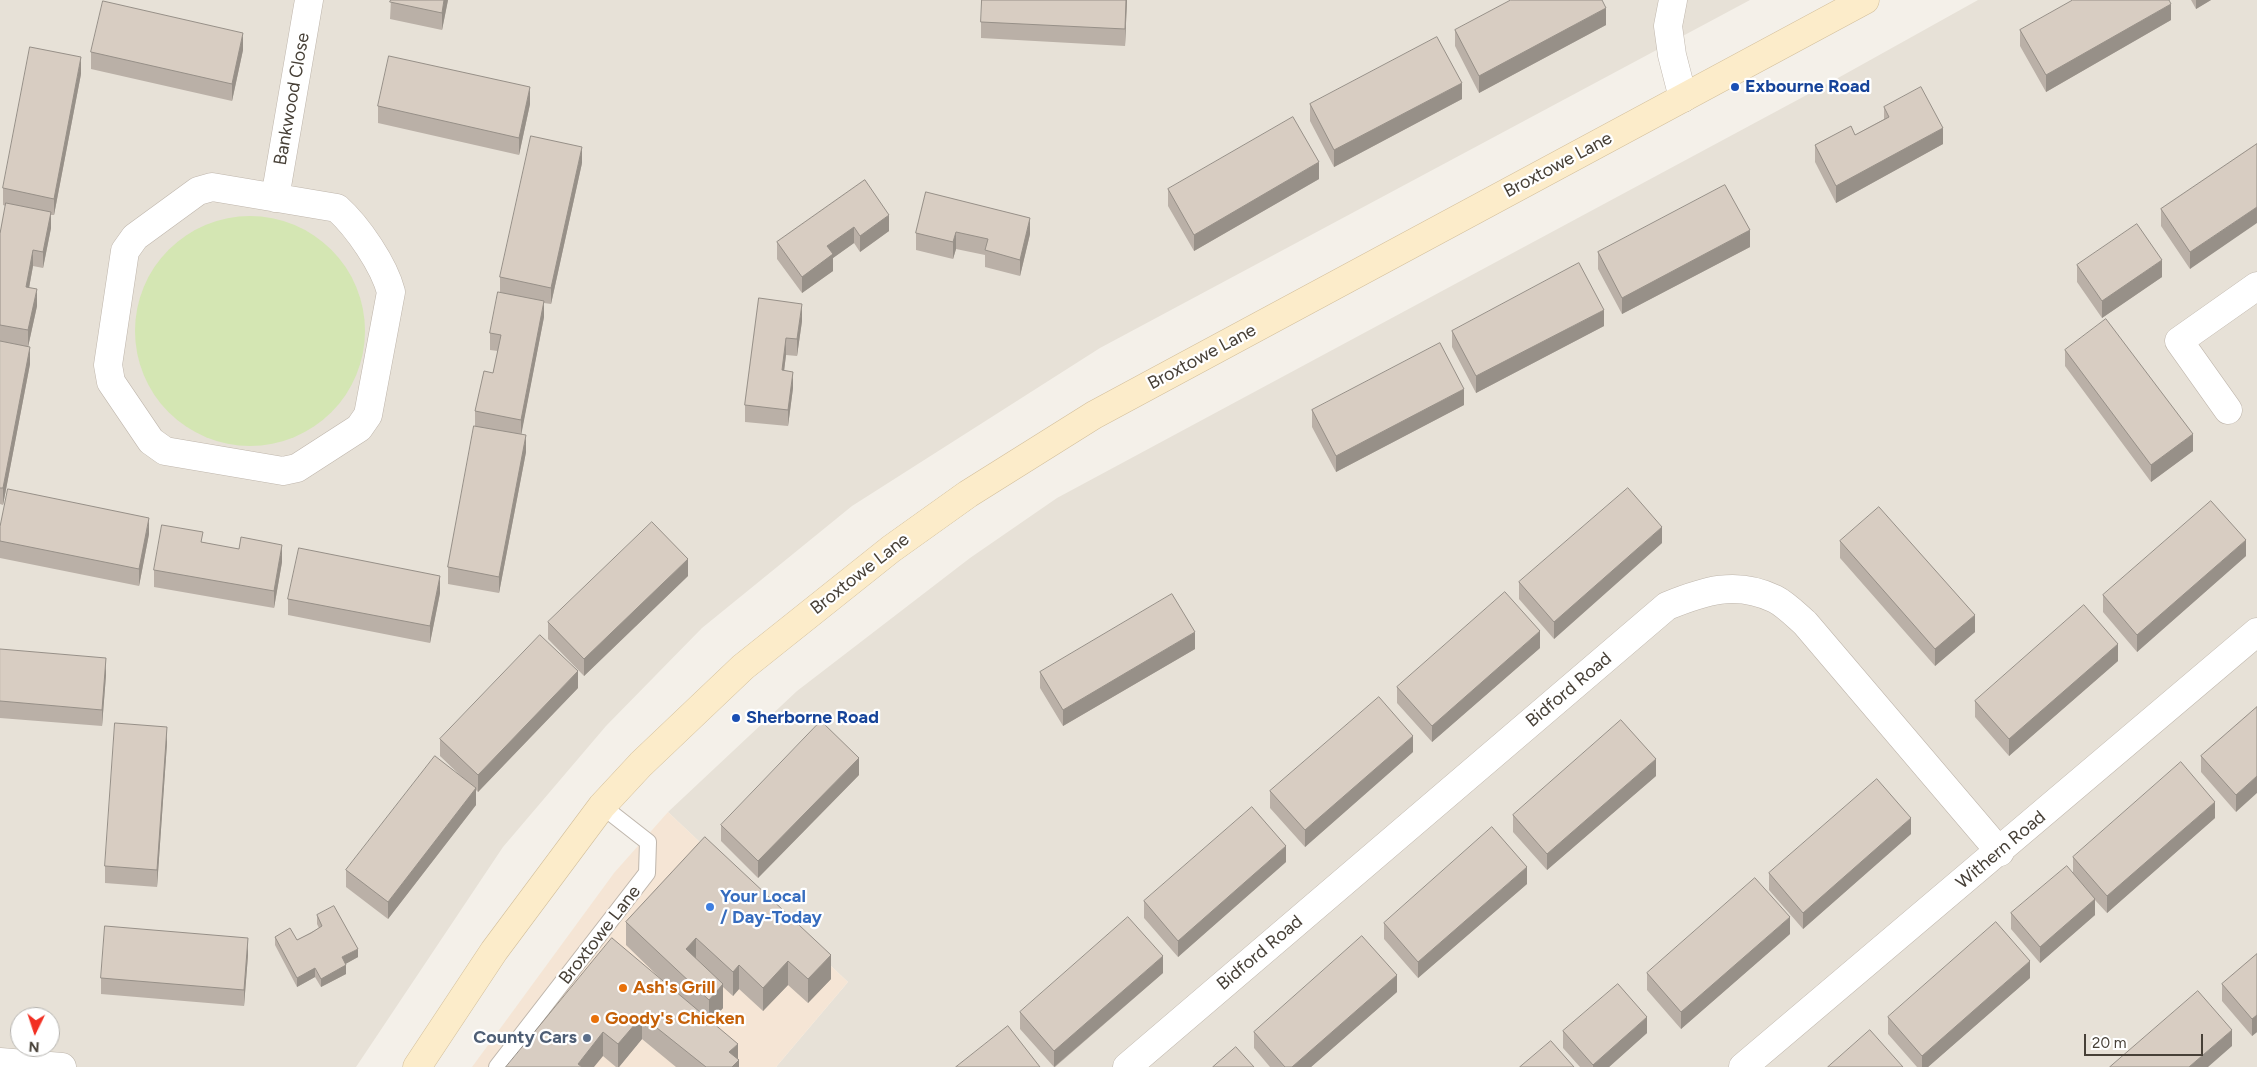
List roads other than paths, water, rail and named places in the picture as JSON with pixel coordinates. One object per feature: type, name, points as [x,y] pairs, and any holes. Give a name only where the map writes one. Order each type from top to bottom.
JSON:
[{"type":"main road","name":"Broxtowe Lane","points":[[417,1067],[494,951],[602,806],[641,764],[743,667],[891,548],[968,494],[1094,415],[1865,0]]},
{"type":"street","name":"Bankwood Close","points":[[275,198],[309,0]]},
{"type":"street","points":[[1674,0],[1668,26],[1672,55],[1683,98]]},
{"type":"street","points":[[212,186],[275,198],[337,208],[348,219],[387,276],[391,292],[368,415],[359,428],[297,468],[282,472],[165,451],[151,441],[111,382],[108,365],[125,251],[135,238],[198,191],[212,186]]},
{"type":"street","points":[[2228,410],[2179,341],[2257,286]]},
{"type":"street","name":"Bidford Road","points":[[1127,1067],[1667,606],[1704,592],[1740,588],[1767,596],[1776,599],[1805,623],[2000,852]]},
{"type":"street","name":"Withern Road","points":[[1743,1067],[2000,852],[2257,632]]},
{"type":"street","points":[[0,1062],[62,1067]]},
{"type":"lane","name":"Broxtowe Lane","points":[[497,1067],[647,873],[648,842],[602,806]]},
{"type":"place","name":"Exbourne Road","points":[[1735,87]]},
{"type":"place","name":"Sherborne Road","points":[[736,718]]},
{"type":"place","name":"Your Local / Day-Today","points":[[710,907]]},
{"type":"place","name":"Ash's Grill","points":[[623,988]]},
{"type":"place","name":"Goody's Chicken","points":[[595,1019]]},
{"type":"place","name":"County Cars","points":[[587,1038]]}]
